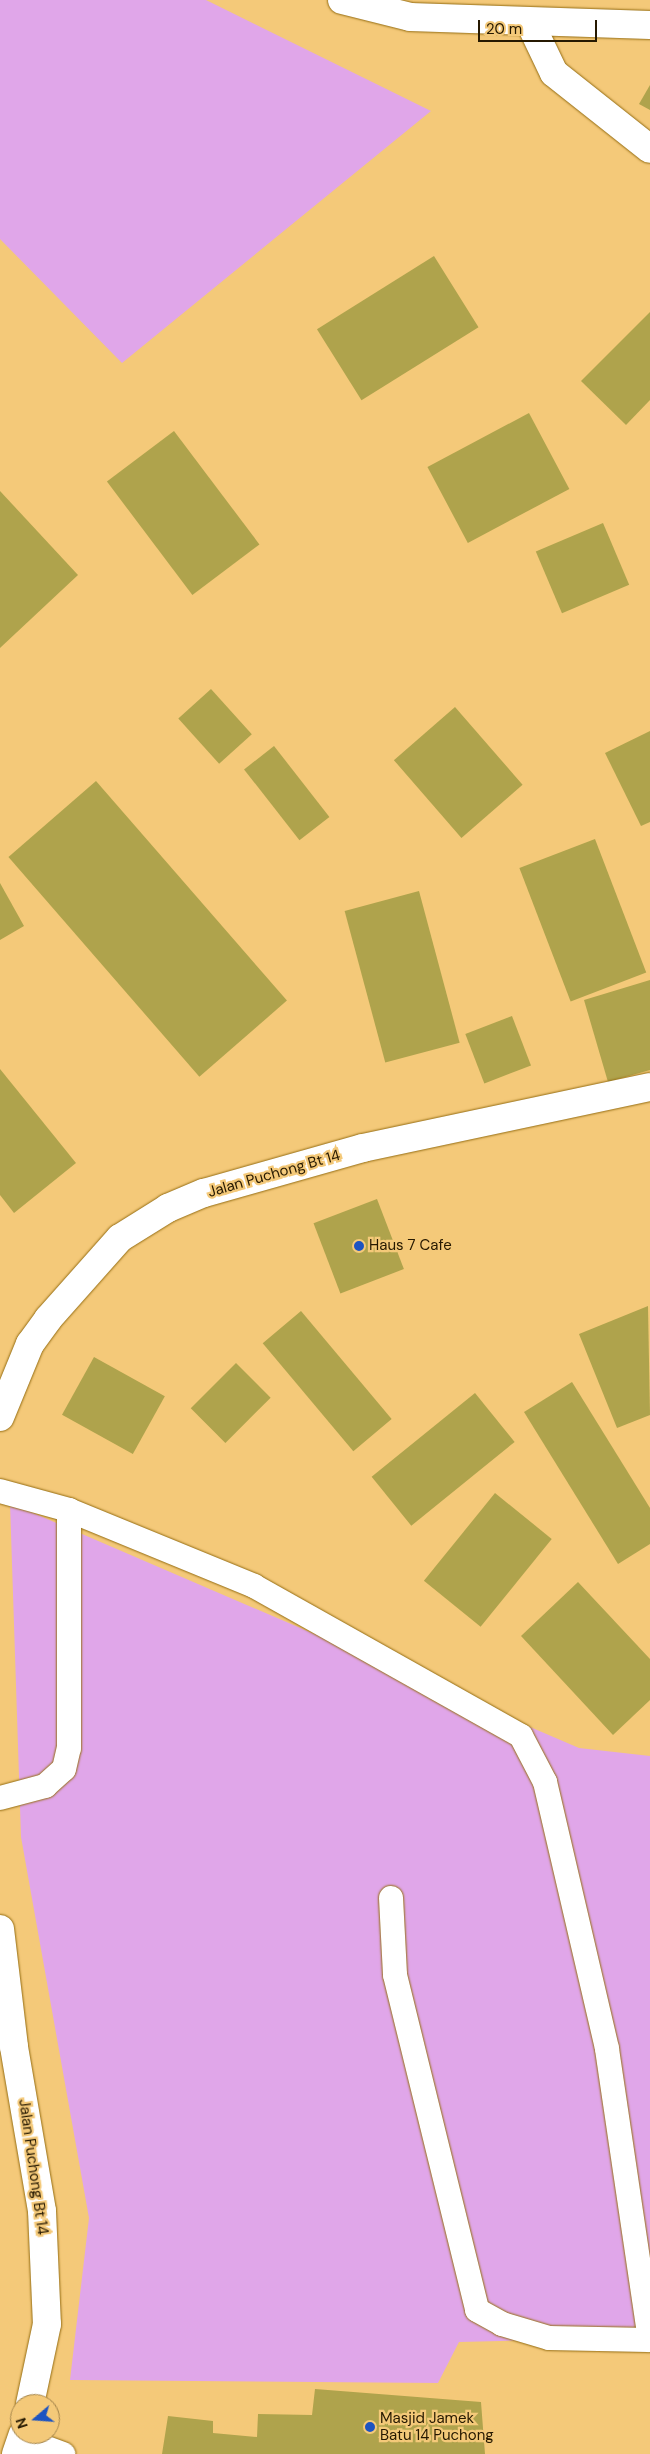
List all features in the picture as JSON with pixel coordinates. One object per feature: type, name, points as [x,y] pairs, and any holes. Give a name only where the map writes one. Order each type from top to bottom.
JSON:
[{"type":"street","points":[[342,0],[410,17],[530,23],[650,25]]},
{"type":"street","points":[[530,23],[554,73],[650,148]]},
{"type":"street","name":"Jalan Puchong Bt 14","points":[[0,1417],[30,1344],[48,1318],[120,1238],[168,1208],[204,1193],[363,1148],[650,1087]]},
{"type":"street","name":"Jalan Puchong Bt 14","points":[[0,1929],[14,2048],[42,2211],[47,2324],[32,2394]]},
{"type":"lane","points":[[0,1491],[69,1510],[254,1586],[521,1736],[545,1782],[607,2049],[649,2340],[549,2338],[502,2324],[477,2310],[395,1975],[391,1898]]},
{"type":"lane","points":[[0,1798],[45,1786],[64,1769],[69,1748],[69,1510]]},
{"type":"lane","points":[[28,2444],[63,2454]]},
{"type":"shaded area","points":[[0,0],[206,0],[431,111],[122,363],[0,239]]},
{"type":"shaded area","points":[[10,1503],[579,1748],[650,1756],[650,2337],[459,2342],[438,2383],[70,2380],[89,2218],[21,1837]]},
{"type":"building","points":[[650,85],[650,110],[639,104]]},
{"type":"building","points":[[434,256],[479,327],[361,400],[317,329]]},
{"type":"building","points":[[650,312],[650,400],[626,425],[581,381]]},
{"type":"building","points":[[529,413],[569,489],[468,543],[427,467]]},
{"type":"building","points":[[174,431],[259,544],[192,595],[107,482]]},
{"type":"building","points":[[0,491],[78,575],[0,648]]},
{"type":"building","points":[[603,523],[629,585],[562,613],[536,552]]},
{"type":"building","points":[[211,689],[252,734],[219,764],[178,718]]},
{"type":"building","points":[[455,707],[523,785],[461,838],[394,760]]},
{"type":"building","points":[[650,731],[650,822],[641,826],[605,753]]},
{"type":"building","points":[[274,746],[329,817],[299,840],[244,769]]},
{"type":"building","points":[[96,781],[287,1001],[199,1077],[8,857]]},
{"type":"building","points":[[595,839],[646,973],[571,1002],[519,868]]},
{"type":"building","points":[[0,883],[24,926],[0,940]]},
{"type":"building","points":[[419,891],[460,1043],[385,1063],[345,911]]},
{"type":"building","points":[[650,980],[650,1070],[608,1082],[584,1000]]},
{"type":"building","points":[[512,1016],[531,1065],[484,1083],[465,1034]]},
{"type":"building","points":[[0,1069],[76,1163],[14,1213],[0,1195]]},
{"type":"building","name":"Haus 7 Cafe","points":[[377,1199],[404,1269],[340,1293],[314,1223]]},
{"type":"building","points":[[648,1306],[650,1415],[617,1428],[579,1334]]},
{"type":"building","points":[[301,1311],[392,1419],[353,1451],[263,1343]]},
{"type":"building","points":[[94,1357],[165,1396],[133,1454],[62,1415]]},
{"type":"building","points":[[236,1363],[271,1398],[225,1443],[191,1408]]},
{"type":"building","points":[[572,1382],[650,1508],[650,1544],[618,1564],[524,1412]]},
{"type":"building","points":[[475,1393],[515,1442],[411,1526],[372,1477]]},
{"type":"building","points":[[495,1493],[552,1539],[481,1627],[424,1581]]},
{"type":"building","points":[[578,1582],[650,1659],[650,1700],[613,1735],[521,1636]]},
{"type":"building","name":"Masjid Jamek Batu 14 Puchong","points":[[315,2389],[481,2402],[485,2454],[162,2454],[168,2416],[213,2421],[213,2433],[257,2437],[258,2414],[312,2415]]},
{"type":"place","name":"Haus 7 Cafe","points":[[359,1246]]},
{"type":"place","name":"Masjid Jamek Batu 14 Puchong","points":[[370,2427]]}]
